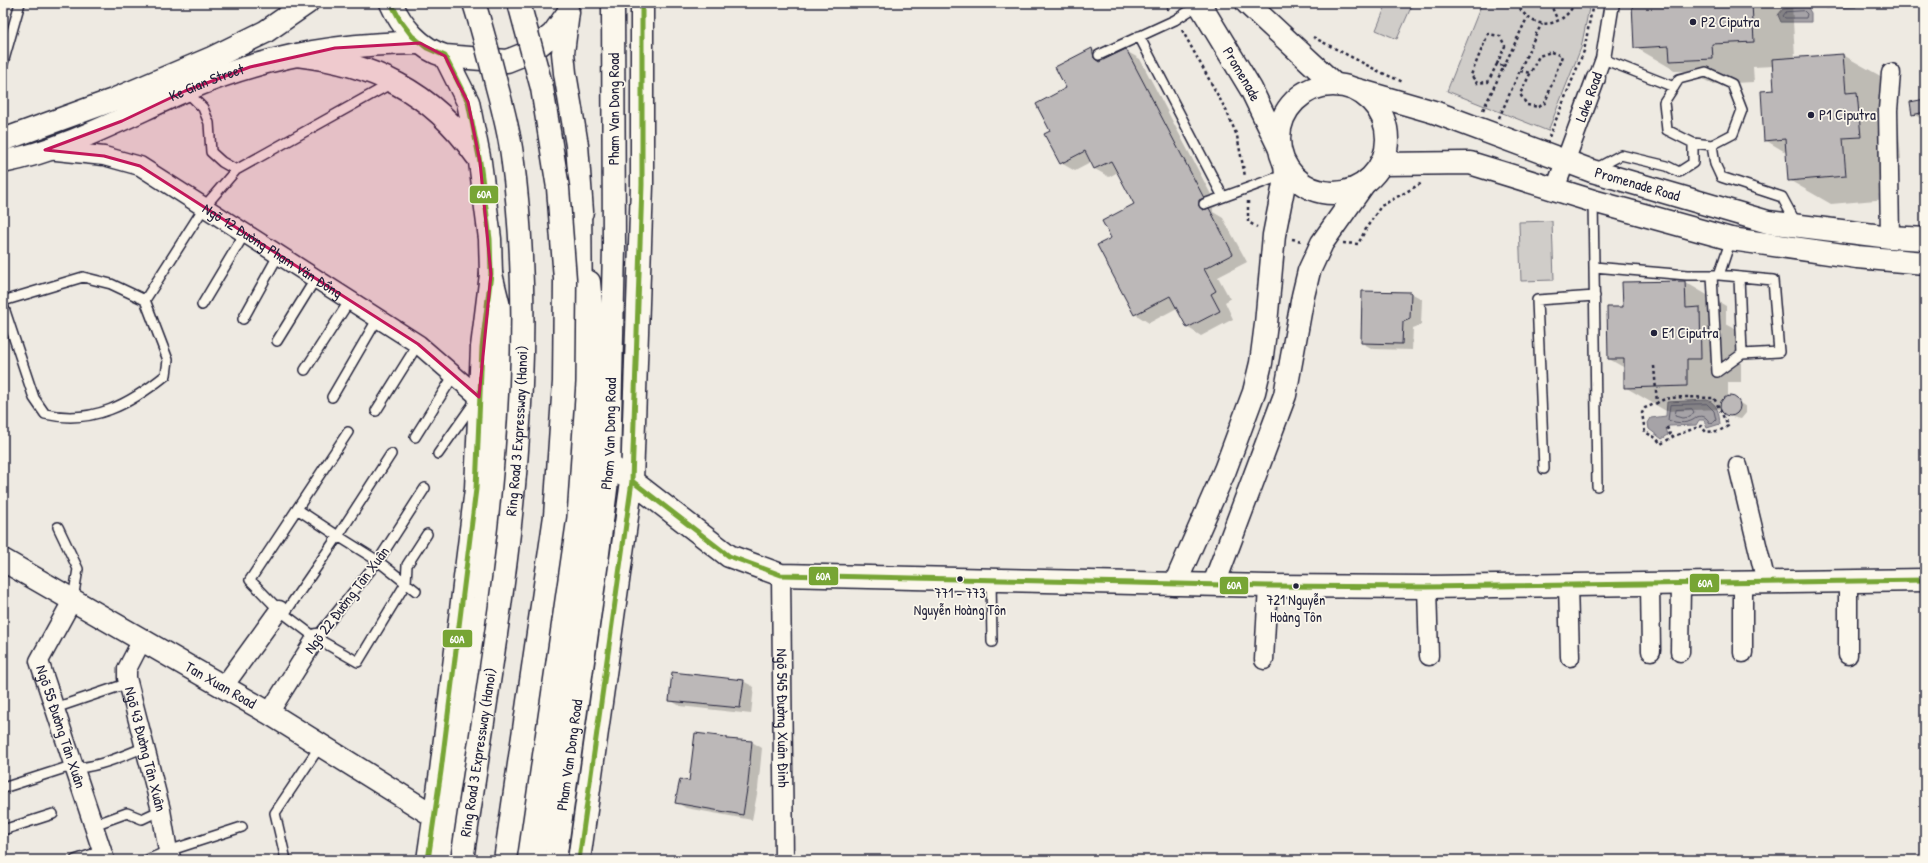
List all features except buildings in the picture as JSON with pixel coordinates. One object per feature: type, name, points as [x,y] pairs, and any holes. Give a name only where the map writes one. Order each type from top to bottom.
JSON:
[{"type":"main road","points":[[391,3],[398,19],[420,43],[437,54],[507,61],[532,51],[552,34],[570,8]]},
{"type":"main road","name":"Ring Road 3 Expressway (Hanoi)","points":[[462,860],[496,628],[511,510],[520,414],[523,303],[517,203],[512,153],[482,27],[474,3]]},
{"type":"main road","points":[[505,860],[555,516],[564,382],[565,279],[558,188],[542,88],[520,3]]},
{"type":"main road","name":"Pham Van Dong Road","points":[[555,860],[609,465],[614,248],[613,3]]},
{"type":"main road","name":"Pham Van Dong Road","points":[[579,860],[632,481],[642,185],[642,3]]},
{"type":"main road","points":[[1247,3],[1334,84]]},
{"type":"main road","name":"Promenade","points":[[1199,4],[1251,89],[1283,162]]},
{"type":"main road","name":"Ke Gian Street","points":[[3,140],[82,112],[212,58],[265,32],[300,7]]},
{"type":"main road","name":"Pham Van Dong Road","points":[[533,860],[585,518],[591,431],[593,326],[580,194],[577,145],[563,53],[570,8]]},
{"type":"main road","name":"Ke Gian Street","points":[[3,162],[45,150],[91,133],[122,121],[185,91],[250,68],[297,55],[335,48],[360,45],[420,43]]},
{"type":"main road","points":[[297,55],[358,66],[394,82],[424,100],[447,121],[464,139],[480,162]]},
{"type":"main road","points":[[428,860],[442,764],[476,489],[482,347],[491,274],[490,239],[480,162],[468,102],[445,56]]},
{"type":"main road","points":[[1176,584],[1225,470],[1254,392],[1261,363],[1283,162],[1279,132],[1283,117],[1292,103],[1304,93],[1318,86],[1334,84],[1358,90],[1366,94],[1378,107],[1386,122],[1387,144],[1381,164],[1373,176],[1363,184],[1351,190],[1338,193],[1326,193],[1313,190],[1302,184],[1292,175],[1283,162]]},
{"type":"main road","name":"Promenade Road","points":[[1358,90],[1434,112],[1592,171],[1761,220],[1797,226],[1890,237],[1925,239]]},
{"type":"main road","points":[[82,112],[91,133]]},
{"type":"main road","name":"Promenade Road","points":[[1381,164],[1470,163],[1555,188],[1592,201],[1731,239],[1857,257],[1925,263]]},
{"type":"main road","points":[[1214,584],[1285,395],[1309,271],[1322,243],[1363,184]]},
{"type":"main road","points":[[522,860],[573,517],[579,421],[581,326],[580,194]]},
{"type":"main road","name":"Pham Van Dong Road","points":[[510,860],[561,514],[567,420],[569,276],[580,194]]},
{"type":"main road","points":[[446,860],[483,599],[497,482],[504,327],[491,274]]},
{"type":"main road","points":[[453,860],[505,474],[512,322],[491,274]]},
{"type":"main road","points":[[609,465],[729,556],[781,575],[1268,586],[1427,587],[1681,585],[1743,582],[1925,580]]},
{"type":"main road","name":"Tan Xuan Road","points":[[3,560],[224,686],[434,816]]},
{"type":"street","name":"Lake Road","points":[[1555,188],[1603,59],[1612,3]]},
{"type":"street","points":[[1890,237],[1888,110],[1891,73]]},
{"type":"street","name":"Ngõ 12 Đường Phạm Văn Đồng","points":[[45,150],[104,156],[140,166],[246,232],[418,344],[479,397]]},
{"type":"street","points":[[1738,466],[1766,582]]},
{"type":"street","name":"Ngõ 545 Đường Xuân Đỉnh","points":[[781,575],[784,860]]},
{"type":"street","points":[[1743,582],[1743,653]]},
{"type":"street","points":[[1848,582],[1848,656]]},
{"type":"street","points":[[1568,585],[1570,657]]},
{"type":"street","points":[[1650,585],[1651,651]]},
{"type":"street","points":[[1680,652],[1681,585]]},
{"type":"street","points":[[1264,660],[1268,586]]},
{"type":"street","points":[[1427,587],[1429,656]]},
{"type":"street","name":"Ngõ 55 Đường Tân Xuân","points":[[73,599],[39,661],[104,855]]},
{"type":"street","points":[[224,686],[282,612]]},
{"type":"street","name":"Ngõ 22 Đường Tân Xuân","points":[[269,713],[316,638]]},
{"type":"street","name":"Ngõ 43 Đường Tân Xuân","points":[[142,640],[128,669],[128,683],[161,810],[170,856]]},
{"type":"lane","points":[[3,63],[20,3]]},
{"type":"lane","points":[[1098,55],[1175,20],[1199,4]]},
{"type":"lane","points":[[1139,36],[1223,197]]},
{"type":"lane","points":[[1603,59],[1674,87]]},
{"type":"lane","points":[[1706,72],[1732,84],[1742,110],[1732,134],[1712,144],[1693,143],[1667,130],[1664,102],[1674,87],[1679,79],[1706,72]]},
{"type":"lane","points":[[145,300],[205,206],[236,170],[394,82]]},
{"type":"lane","points":[[185,91],[203,108],[209,123],[211,152],[222,162],[236,170]]},
{"type":"lane","points":[[1592,171],[1621,155],[1667,166],[1679,172],[1693,163],[1693,143]]},
{"type":"lane","points":[[1712,144],[1715,164],[1721,177],[1782,197],[1797,226]]},
{"type":"lane","points":[[1204,204],[1247,188],[1283,162]]},
{"type":"lane","points":[[1592,201],[1598,486]]},
{"type":"lane","points":[[202,305],[246,232]]},
{"type":"lane","points":[[1594,267],[1687,275],[1715,275],[1774,280],[1779,352],[1742,354],[1717,372],[1715,275],[1731,239]]},
{"type":"lane","points":[[243,319],[279,254]]},
{"type":"lane","points":[[1739,277],[1742,354]]},
{"type":"lane","points":[[3,301],[83,278],[111,284],[145,300],[168,360],[166,375],[136,398],[112,410],[76,417],[57,417],[45,414],[34,398],[3,305]]},
{"type":"lane","points":[[277,341],[316,278]]},
{"type":"lane","points":[[1544,469],[1537,300],[1595,296]]},
{"type":"lane","points":[[305,370],[350,300]]},
{"type":"lane","points":[[332,397],[378,318]]},
{"type":"lane","points":[[376,411],[418,344]]},
{"type":"lane","points":[[415,437],[454,374]]},
{"type":"lane","points":[[438,454],[479,397]]},
{"type":"lane","points":[[348,432],[250,580],[282,612],[316,638],[358,662],[406,583],[407,565],[427,534]]},
{"type":"lane","points":[[282,612],[338,536],[391,454]]},
{"type":"lane","name":"Ngõ 22 Đường Tân Xuân","points":[[316,638],[378,561],[424,488]]},
{"type":"lane","points":[[297,508],[378,561],[416,591]]},
{"type":"lane","points":[[58,527],[78,569],[73,599]]},
{"type":"lane","points":[[991,579],[992,642]]},
{"type":"lane","points":[[55,708],[128,683]]},
{"type":"lane","points":[[286,860],[275,813],[320,746]]},
{"type":"lane","points":[[3,788],[65,768],[75,769],[94,766],[145,747]]},
{"type":"lane","points":[[94,825],[127,813],[142,819],[161,810]]},
{"type":"lane","points":[[3,830],[53,814]]},
{"type":"lane","points":[[147,860],[170,856],[242,827]]},
{"type":"lane","points":[[75,860],[104,855]]},
{"type":"path","points":[[1163,3],[1191,44],[1227,112],[1236,136],[1247,188],[1248,222]]},
{"type":"path","points":[[1521,3],[1517,4],[1527,18],[1542,24],[1558,21],[1570,12],[1575,3]]},
{"type":"path","points":[[1550,3],[1558,21]]},
{"type":"path","points":[[1548,140],[1584,51],[1593,3]]},
{"type":"path","points":[[1481,114],[1527,18]]},
{"type":"path","points":[[1498,120],[1536,34],[1542,24]]},
{"type":"path","points":[[1488,34],[1500,36],[1505,46],[1497,64],[1488,82],[1477,83],[1471,74],[1488,34]]},
{"type":"path","points":[[1312,37],[1380,72],[1409,85]]},
{"type":"path","points":[[1551,52],[1562,56],[1545,103],[1539,108],[1527,105],[1520,94],[1531,73],[1539,56],[1551,52]]},
{"type":"path","points":[[1497,64],[1503,66]]},
{"type":"path","points":[[1520,71],[1531,73]]},
{"type":"path","points":[[1492,118],[1503,122]]},
{"type":"path","points":[[1654,366],[1658,403]]},
{"type":"path","points":[[1677,398],[1714,398],[1728,426],[1719,431],[1706,432],[1701,426],[1671,437],[1662,444],[1656,438],[1645,432],[1642,413],[1646,408],[1658,403],[1661,400],[1677,398]]},
{"type":"path","points":[[1667,427],[1671,437]]},
{"type":"highlighted area","points":[[420,43],[445,56],[468,102],[480,162],[491,274],[479,397],[418,344],[140,166],[104,156],[45,150],[122,121],[185,91],[250,67],[335,48]]},
{"type":"shaded area","points":[[1387,3],[1413,3],[1397,39],[1376,30]]},
{"type":"shaded area","points":[[1482,3],[1590,3],[1581,48],[1548,131],[1447,91]]},
{"type":"shaded area","points":[[1826,3],[1856,3],[1856,7],[1826,8]]},
{"type":"shaded area","points":[[1552,221],[1554,280],[1521,281],[1519,222]]},
{"type":"water","points":[[1807,6],[1811,13],[1811,22],[1781,22],[1778,15],[1783,9]]},
{"type":"water","points":[[1707,400],[1716,407],[1720,424],[1707,428],[1704,420],[1699,420],[1696,425],[1669,426],[1666,428],[1668,435],[1662,439],[1649,429],[1648,423],[1651,418],[1666,416],[1667,402]]},
{"type":"transit line","name":"60A","points":[[391,3],[400,20],[412,36],[427,48],[445,56],[468,102],[480,162],[490,239],[491,274],[482,347],[476,489],[441,771],[428,860]]},
{"type":"transit line","name":"60A","points":[[579,860],[632,481],[642,185],[642,3]]},
{"type":"transit line","name":"60A","points":[[632,481],[729,556],[781,575],[1268,586],[1427,587],[1925,580]]},
{"type":"place","name":"P2 Ciputra","points":[[1693,22]]},
{"type":"place","name":"P1 Ciputra","points":[[1811,115]]},
{"type":"place","name":"E1 Ciputra","points":[[1654,333]]},
{"type":"place","name":"771 - 773 Nguyễn Hoàng Tôn","points":[[960,579]]},
{"type":"place","name":"721 Nguyễn Hoàng Tôn","points":[[1296,586]]}]
